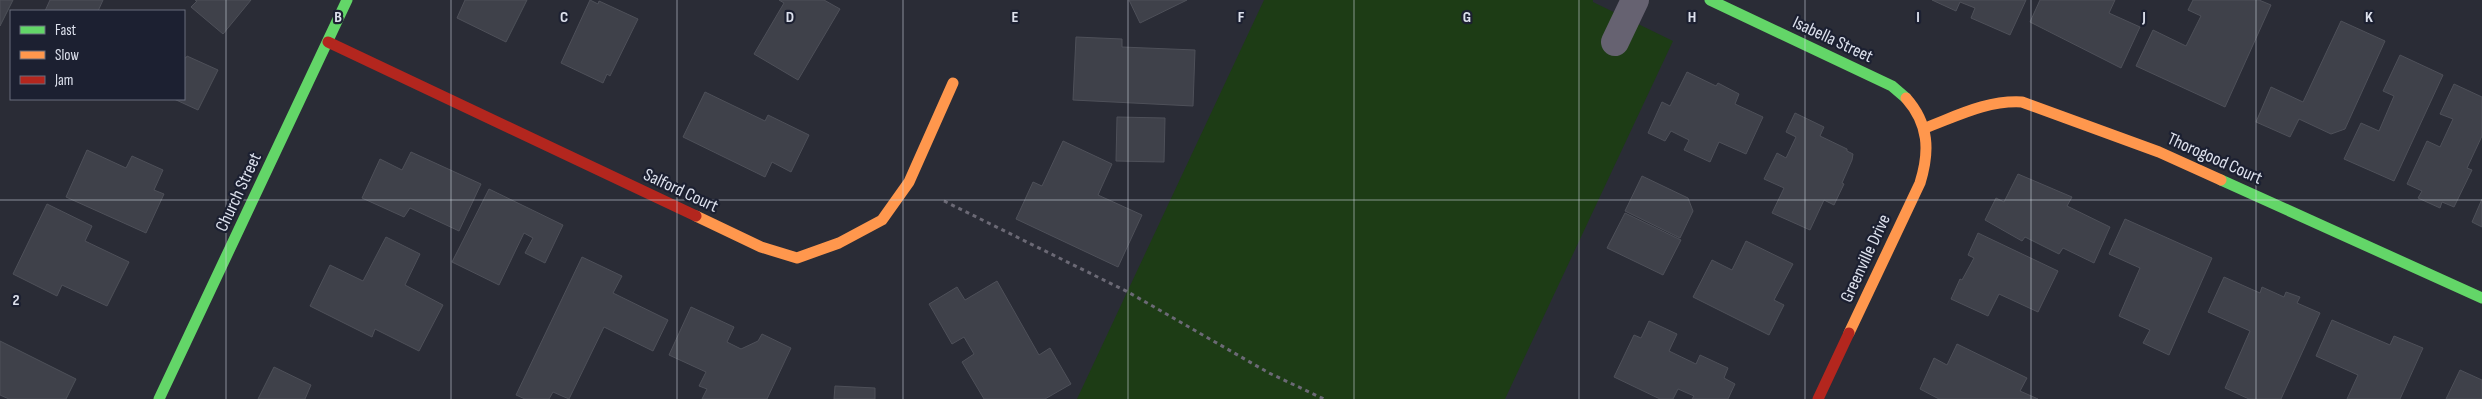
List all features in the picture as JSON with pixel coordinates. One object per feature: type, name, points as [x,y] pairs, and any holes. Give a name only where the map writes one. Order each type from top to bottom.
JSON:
[{"type":"street","name":"Church Street","points":[[159,399],[347,0]]},
{"type":"street","points":[[1615,42],[1635,0]]},
{"type":"street","name":"Isabella Street","points":[[1710,0],[1892,86],[1912,102],[1925,128]]},
{"type":"street","name":"Salford Court","points":[[328,42],[752,242],[797,258],[839,243],[882,220],[909,182],[953,83]]},
{"type":"street","name":"Thorogood Court","points":[[1925,128],[1990,104],[2010,100],[2022,102],[2158,152],[2482,298]]},
{"type":"street","name":"Greenville Drive","points":[[1818,399],[1920,183],[1927,160],[1928,146],[1925,128]]},
{"type":"path","points":[[944,201],[1128,292],[1269,373],[1324,399]]},
{"type":"green space","points":[[1264,0],[1593,0],[1593,2],[1673,41],[1505,399],[1077,399]]},
{"type":"building","points":[[0,0],[13,0],[0,26]]},
{"type":"building","points":[[50,0],[103,0],[98,10],[45,10]]},
{"type":"building","points":[[195,0],[251,0],[223,34],[191,7],[197,1]]},
{"type":"building","points":[[465,0],[527,0],[506,42],[457,18]]},
{"type":"building","points":[[590,0],[598,4],[599,1],[638,19],[610,76],[607,74],[603,83],[561,63]]},
{"type":"building","points":[[779,0],[824,0],[840,9],[798,80],[754,54],[784,3]]},
{"type":"building","points":[[1129,0],[1187,0],[1140,23]]},
{"type":"building","points":[[1932,0],[2026,0],[2010,35],[1971,18],[1975,8],[1960,2],[1956,11]]},
{"type":"building","points":[[2040,0],[2115,0],[2109,13],[2140,27],[2121,68],[2030,22]]},
{"type":"building","points":[[2193,0],[2259,0],[2271,5],[2225,107],[2136,66],[2153,30],[2186,46],[2201,16],[2188,10]]},
{"type":"building","points":[[2341,21],[2385,41],[2345,129],[2331,134],[2299,119],[2290,137],[2256,122],[2271,87],[2303,102]]},
{"type":"building","points":[[1076,37],[1122,39],[1122,47],[1195,50],[1193,106],[1073,100]]},
{"type":"building","points":[[2400,55],[2443,75],[2394,181],[2344,159],[2361,123],[2379,131],[2394,96],[2383,91]]},
{"type":"building","points":[[187,56],[218,70],[198,110],[176,100],[185,100]]},
{"type":"building","points":[[1687,72],[1716,86],[1718,83],[1739,94],[1735,104],[1763,117],[1746,154],[1719,142],[1710,162],[1684,150],[1689,140],[1671,131],[1665,141],[1648,133],[1662,102],[1670,106]]},
{"type":"building","points":[[2454,84],[2482,97],[2482,136],[2467,168],[2472,170],[2454,207],[2442,202],[2440,208],[2418,198],[2422,191],[2407,184],[2427,141],[2440,147],[2453,119],[2440,114]]},
{"type":"building","points":[[705,92],[765,121],[768,115],[809,135],[791,172],[772,162],[765,177],[683,137]]},
{"type":"building","points":[[1795,113],[1824,127],[1820,136],[1847,149],[1847,151],[1853,154],[1842,183],[1844,184],[1834,205],[1824,200],[1810,230],[1772,213],[1784,188],[1764,179],[1777,153],[1786,158],[1796,137],[1786,132]]},
{"type":"building","points":[[1117,117],[1165,118],[1164,162],[1116,161]]},
{"type":"building","points":[[1063,141],[1112,164],[1098,195],[1142,215],[1118,267],[1016,219],[1033,182],[1042,186]]},
{"type":"building","points":[[87,150],[126,168],[132,156],[163,170],[154,190],[164,194],[146,233],[66,197]]},
{"type":"building","points":[[411,152],[481,184],[459,231],[410,208],[404,217],[362,198],[380,159],[402,170]]},
{"type":"building","points":[[2018,174],[2072,197],[2067,206],[2110,227],[2094,263],[2063,248],[2059,254],[2025,237],[2022,241],[1985,220],[1996,198],[2004,202]]},
{"type":"building","points":[[1642,176],[1688,198],[1693,211],[1680,238],[1625,211]]},
{"type":"building","points":[[489,189],[563,225],[545,263],[525,253],[533,238],[524,233],[499,285],[452,262]]},
{"type":"building","points":[[2482,199],[2482,227],[2472,222]]},
{"type":"building","points":[[47,204],[92,226],[85,241],[129,262],[107,306],[62,285],[57,296],[13,274]]},
{"type":"building","points":[[1625,213],[1681,240],[1663,275],[1607,248]]},
{"type":"building","points":[[2125,219],[2212,258],[2169,355],[2143,343],[2150,330],[2119,316],[2140,268],[2109,254]]},
{"type":"building","points":[[1978,233],[2058,271],[2038,312],[1999,294],[1988,316],[1951,299],[1960,279],[1962,280],[1974,258],[1968,255]]},
{"type":"building","points":[[386,237],[420,254],[405,285],[443,305],[419,351],[375,329],[372,337],[310,306],[330,265],[363,281]]},
{"type":"building","points":[[1746,241],[1793,264],[1774,300],[1784,305],[1769,335],[1693,297],[1712,260],[1732,270]]},
{"type":"building","points":[[582,257],[622,276],[613,293],[668,320],[653,351],[604,327],[569,399],[553,392],[549,399],[525,399],[516,395]]},
{"type":"building","points":[[2224,277],[2260,293],[2262,287],[2284,297],[2286,292],[2300,297],[2297,303],[2320,313],[2281,399],[2249,399],[2225,388],[2250,331],[2208,312]]},
{"type":"building","points":[[997,281],[1039,355],[1050,348],[1071,384],[1045,399],[984,399],[962,362],[974,354],[964,337],[952,344],[929,304],[957,287],[965,300]]},
{"type":"building","points":[[691,307],[734,327],[727,342],[741,349],[758,341],[762,334],[791,348],[767,399],[702,399],[707,389],[699,386],[706,372],[669,355]]},
{"type":"building","points":[[2332,320],[2390,345],[2394,336],[2423,348],[2400,399],[2347,399],[2358,375],[2316,356]]},
{"type":"building","points":[[1649,321],[1677,334],[1669,351],[1696,364],[1700,355],[1728,368],[1724,378],[1735,384],[1728,399],[1692,399],[1694,396],[1678,389],[1673,399],[1660,399],[1614,377],[1634,335],[1641,338]]},
{"type":"building","points":[[0,341],[76,379],[66,399],[9,399],[0,395]]},
{"type":"building","points":[[1957,344],[2027,378],[2020,391],[2038,399],[1939,399],[1920,389],[1934,358],[1947,365]]},
{"type":"building","points":[[274,367],[311,385],[305,399],[258,399]]},
{"type":"building","points":[[2460,370],[2482,380],[2482,399],[2446,399]]},
{"type":"building","points":[[835,386],[875,388],[875,399],[834,399]]},
{"type":"traffic: fast","points":[[159,399],[347,0]]},
{"type":"traffic: fast","points":[[1710,0],[1892,86],[1906,98]]},
{"type":"traffic: fast","points":[[2221,180],[2482,298]]},
{"type":"traffic: slow","points":[[696,216],[761,247],[797,258],[839,243],[882,220],[909,182],[953,83]]},
{"type":"traffic: slow","points":[[1849,333],[1920,183],[1923,171],[1926,149],[1923,128],[1914,108],[1906,98]]},
{"type":"traffic: slow","points":[[1925,128],[1984,106],[2022,102],[2159,152],[2221,180]]},
{"type":"traffic: jam","points":[[328,42],[696,216]]},
{"type":"traffic: jam","points":[[1818,399],[1849,333]]}]
